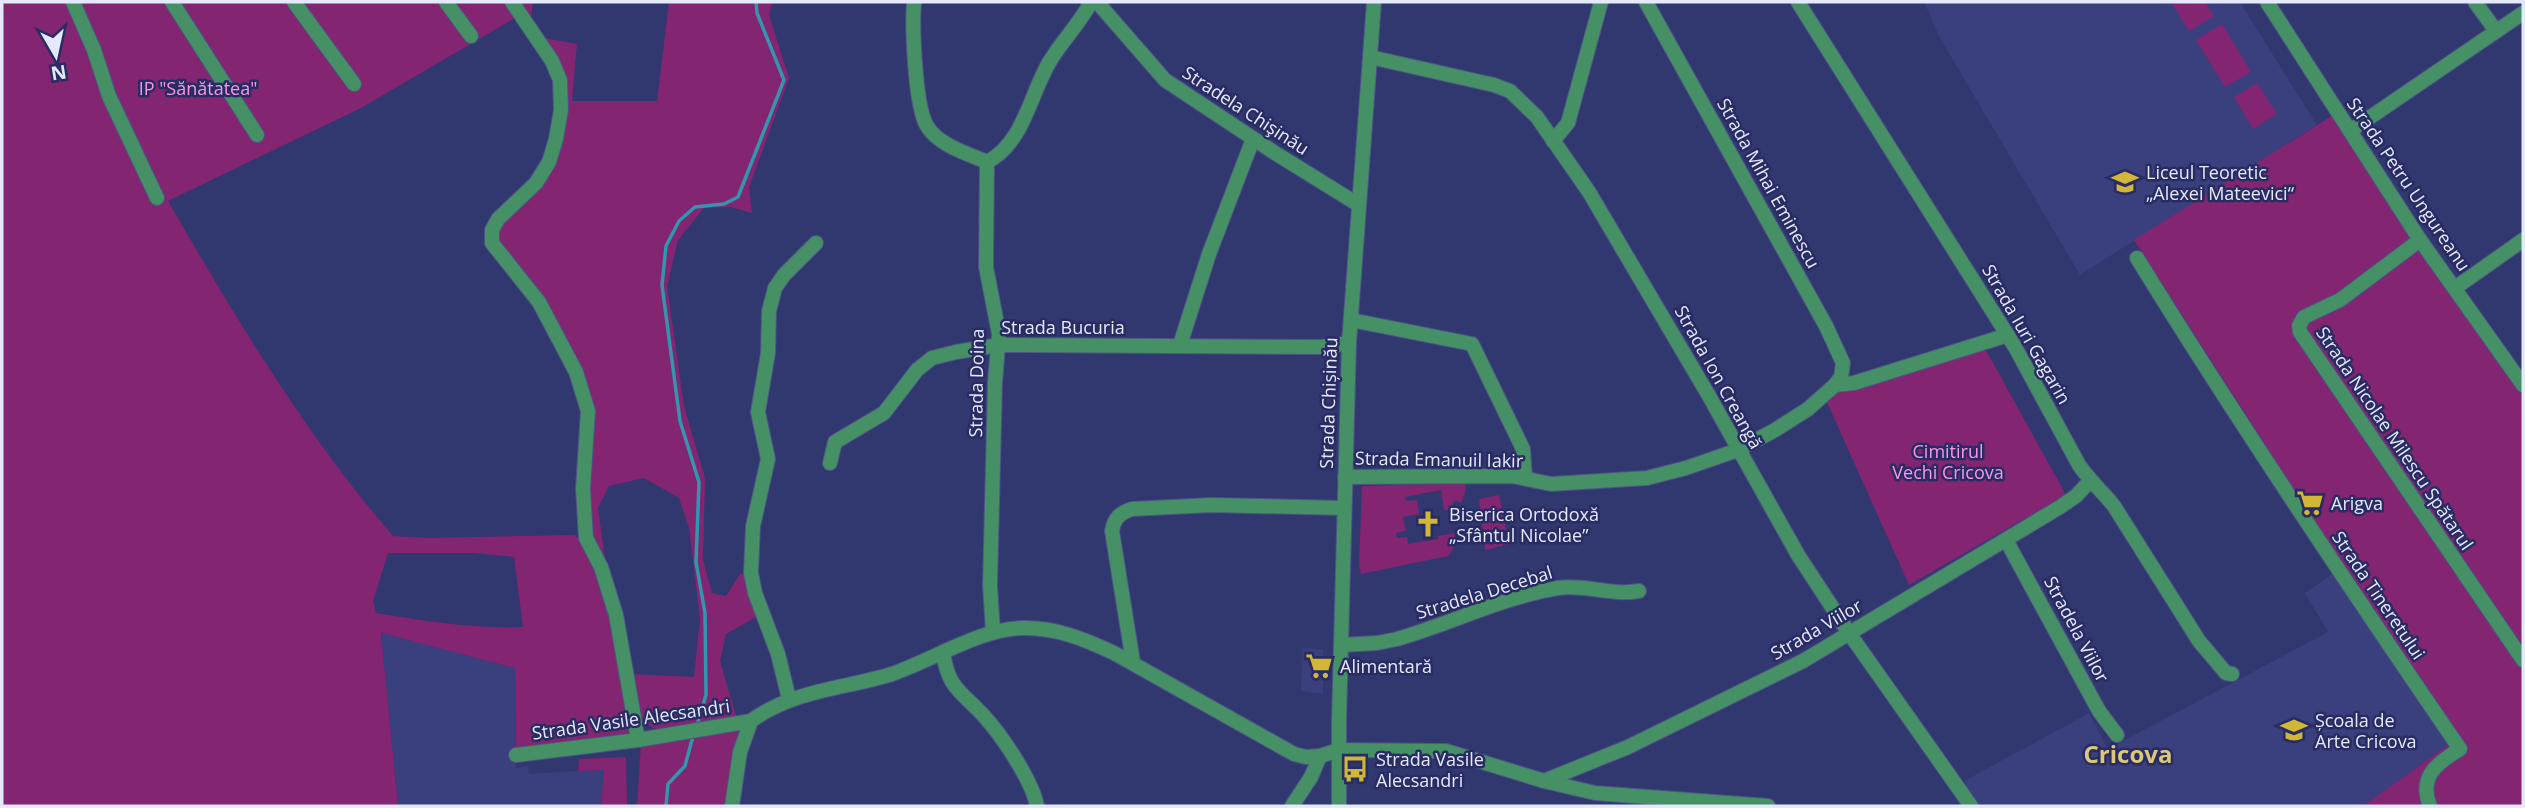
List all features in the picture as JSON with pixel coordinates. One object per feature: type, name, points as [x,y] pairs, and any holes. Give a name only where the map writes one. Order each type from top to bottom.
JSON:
[{"type":"street","points":[[73,2],[110,96],[156,198]]},
{"type":"street","points":[[172,2],[257,135]]},
{"type":"street","points":[[294,2],[354,84]]},
{"type":"street","points":[[446,2],[471,36]]},
{"type":"street","points":[[512,2],[552,61],[560,80],[561,110],[549,162],[536,183],[498,219],[492,230],[492,243],[539,302],[576,373],[588,411],[583,489],[586,538],[601,567],[615,615],[638,740]]},
{"type":"street","points":[[914,2],[919,91],[927,128],[956,149],[987,162],[1003,151],[1012,140],[1048,65],[1091,2]]},
{"type":"street","name":"Stradela Chişinău","points":[[1097,2],[1165,80],[1359,205]]},
{"type":"street","name":"Strada Chișinău","points":[[1339,806],[1340,645],[1349,343],[1374,2]]},
{"type":"street","points":[[1553,141],[1568,124],[1601,2]]},
{"type":"street","name":"Strada Mihai Eminescu","points":[[1646,2],[1826,326],[1843,363],[1841,377],[1835,385]]},
{"type":"street","name":"Strada Iuri Gagarin","points":[[1798,2],[2008,335],[2090,481],[2114,506],[2199,640],[2226,673],[2232,674]]},
{"type":"street","name":"Strada Petru Ungureanu","points":[[2267,2],[2420,240],[2523,385]]},
{"type":"street","points":[[2475,2],[2496,32]]},
{"type":"street","points":[[2350,131],[2523,13]]},
{"type":"street","name":"Strada Ion Creangă","points":[[1370,57],[1494,85],[1510,91],[1537,117],[1589,192],[1667,322],[1798,555],[1849,633],[1971,806]]},
{"type":"street","points":[[1180,345],[1209,254],[1253,139]]},
{"type":"street","name":"Strada Doina","points":[[987,162],[986,267],[999,334],[995,382],[990,585],[993,632]]},
{"type":"street","name":"Strada Nicolae Milescu Spătarul","points":[[2420,240],[2340,300],[2304,317],[2300,332],[2523,660]]},
{"type":"street","points":[[2455,288],[2523,240]]},
{"type":"street","points":[[789,699],[778,654],[755,593],[751,573],[753,526],[768,459],[758,412],[768,354],[769,311],[775,288],[783,275],[816,243]]},
{"type":"street","name":"Strada Tineretului","points":[[2137,258],[2317,539],[2460,748],[2441,760],[2429,774],[2426,784],[2430,806]]},
{"type":"street","points":[[1351,320],[1472,344],[1523,449],[1525,477]]},
{"type":"street","points":[[1835,385],[1854,383],[2008,335]]},
{"type":"street","name":"Strada Bucuria","points":[[830,463],[835,442],[884,413],[917,370],[932,358],[999,345],[1322,347],[1349,343]]},
{"type":"street","name":"Strada Emanuil Iakir","points":[[1345,477],[1525,477],[1551,484],[1647,478],[1738,450],[1808,409],[1835,385]]},
{"type":"street","name":"Strada Viilor","points":[[1544,781],[1628,747],[1803,661],[2060,507],[2076,496],[2090,481]]},
{"type":"street","points":[[1133,662],[1112,531],[1113,523],[1123,512],[1132,509],[1211,505],[1344,508]]},
{"type":"street","name":"Stradela Viilor","points":[[2006,540],[2099,711],[2117,735]]},
{"type":"street","name":"Stradela Decebal","points":[[1340,645],[1397,639],[1559,588],[1581,587],[1609,593],[1639,591]]},
{"type":"street","name":"Strada Vasile Alecsandri","points":[[516,755],[638,740],[751,721],[789,699],[882,677],[993,632],[1044,628],[1085,639],[1133,662],[1274,744],[1306,757],[1339,750],[1446,751],[1544,781],[1595,793],[1716,805],[1768,806]]},
{"type":"street","points":[[943,653],[950,681],[985,717],[1030,786],[1037,806]]},
{"type":"street","name":"Strada Vasile Alecsandri","points":[[732,806],[740,752],[751,721]]},
{"type":"street","points":[[1292,806],[1311,777],[1320,756]]},
{"type":"shaded area","name":"Liceul Teoretic „Alexei Mateevici“","points":[[1924,2],[2240,2],[2317,125],[2080,275],[1940,38]]},
{"type":"shaded area","points":[[2335,572],[2448,745],[2363,806],[1980,806],[1964,781],[2089,713],[2108,749],[2328,632],[2305,593]]},
{"type":"shaded area","points":[[381,633],[515,668],[516,768],[528,766],[529,774],[604,769],[601,806],[398,806]]},
{"type":"shaded area","points":[[1302,648],[1323,649],[1323,694],[1301,691]]},
{"type":"green space","name":"IP \"Sănătatea\"","points":[[2,2],[533,2],[531,20],[515,18],[361,108],[168,201],[245,331],[301,416],[393,536],[428,538],[575,535],[584,544],[612,613],[632,729],[625,735],[516,748],[515,668],[381,633],[398,806],[2,806]],"holes":[[[388,553],[473,553],[514,557],[523,627],[467,626],[376,613],[373,601]]]},
{"type":"green space","points":[[669,2],[772,2],[769,15],[789,78],[749,187],[752,213],[731,207],[704,208],[678,240],[667,286],[684,406],[705,478],[703,560],[712,593],[726,596],[740,574],[746,574],[759,615],[726,634],[720,661],[736,716],[659,730],[645,722],[637,708],[630,674],[694,677],[700,619],[689,528],[679,498],[644,478],[609,486],[598,508],[605,558],[601,559],[591,536],[587,494],[591,408],[499,244],[498,231],[501,221],[539,185],[566,105],[544,38],[577,44],[572,101],[657,101]]},
{"type":"green space","points":[[2171,2],[2205,2],[2214,16],[2189,31]]},
{"type":"green space","points":[[2222,24],[2251,72],[2225,87],[2196,40]]},
{"type":"green space","points":[[2257,83],[2277,114],[2253,129],[2234,97]]},
{"type":"green space","points":[[2338,112],[2417,247],[2523,397],[2523,806],[2363,806],[2448,745],[2335,572],[2334,552],[2134,240]]},
{"type":"green space","name":"Cimitirul Vechi Cricova","points":[[1982,349],[1987,352],[2066,495],[1909,585],[1826,400],[1830,394]]},
{"type":"green space","points":[[1466,483],[1461,503],[1455,500],[1451,507],[1456,509],[1450,514],[1448,510],[1444,510],[1441,490],[1405,497],[1406,501],[1417,500],[1419,514],[1403,517],[1406,531],[1396,533],[1397,538],[1407,537],[1408,544],[1455,533],[1453,549],[1448,556],[1361,574],[1359,565],[1362,486]]},
{"type":"green space","points":[[1499,495],[1509,544],[1485,550],[1479,499]]},
{"type":"green space","points":[[739,728],[729,806],[637,806],[641,744]]},
{"type":"green space","points":[[626,757],[627,806],[601,806],[604,770],[578,771],[579,759]]},
{"type":"waterway","points":[[697,725],[706,695],[705,613],[696,562],[699,482],[680,421],[662,285],[666,246],[679,221],[695,207],[724,204],[738,197],[784,80],[757,13],[756,2]]},
{"type":"waterway","points":[[666,806],[668,784],[685,766],[693,736]]},
{"type":"place","name":"Liceul Teoretic „Alexei Mateevici“","points":[[2125,182]]},
{"type":"place","name":"Arigva","points":[[2310,503]]},
{"type":"place","name":"Biserica Ortodoxă „Sfântul Nicolae”","points":[[1428,524]]},
{"type":"place","name":"Alimentară","points":[[1319,666]]},
{"type":"place","name":"Școala de Arte Cricova","points":[[2294,730]]},
{"type":"place","name":"Strada Vasile Alecsandri","points":[[1355,769]]},
{"type":"district","name":"Cricova","points":[[2128,753]]}]
